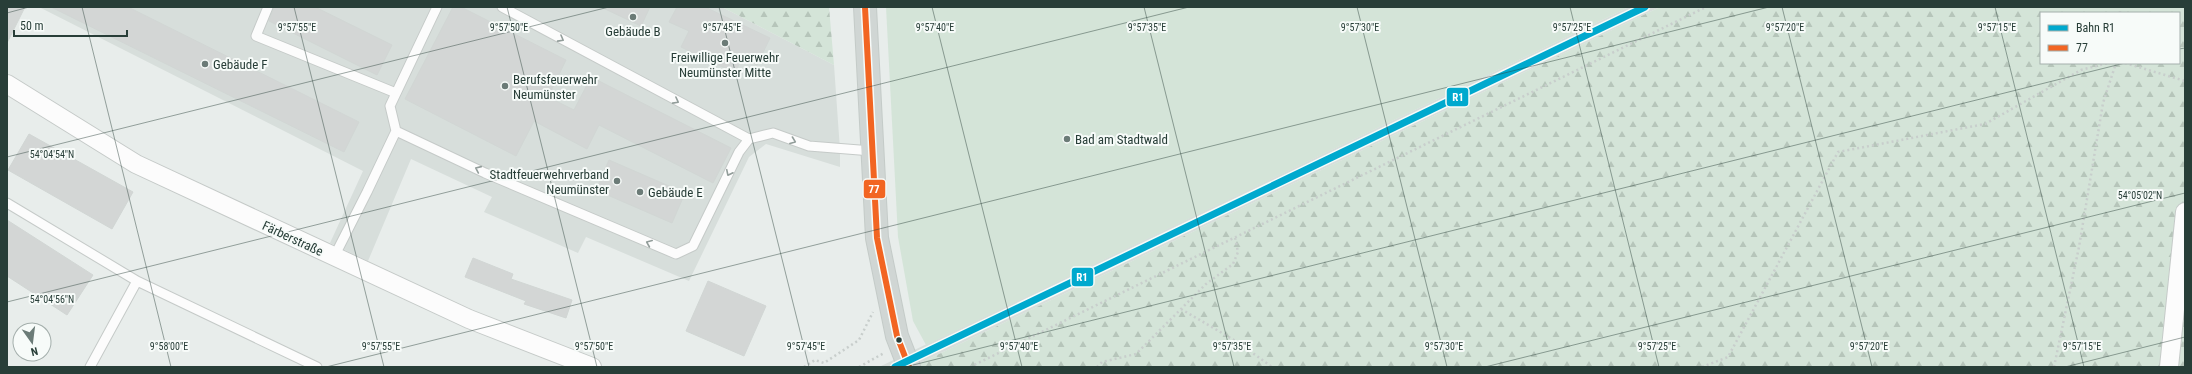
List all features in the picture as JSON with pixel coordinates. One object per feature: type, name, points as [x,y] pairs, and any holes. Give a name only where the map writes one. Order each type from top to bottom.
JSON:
[{"type":"main road","points":[[865,7],[877,238],[897,336],[909,367]]},
{"type":"street","name":"Färberstraße","points":[[7,84],[136,164],[469,319],[592,367]]},
{"type":"street","points":[[2169,367],[2185,212]]},
{"type":"lane","points":[[268,7],[256,36],[396,93]]},
{"type":"lane","points":[[334,257],[396,131],[390,106],[436,7]]},
{"type":"lane","points":[[502,7],[749,139]]},
{"type":"lane","points":[[396,131],[485,173],[676,254],[693,246],[739,152],[749,139],[773,133],[809,146],[872,151]]},
{"type":"lane","points":[[7,203],[137,281],[317,367]]},
{"type":"lane","points":[[90,367],[137,281]]},
{"type":"path","points":[[970,367],[1706,7]]},
{"type":"path","points":[[1702,367],[1728,357],[1838,152],[1985,124],[2081,70],[2104,64]]},
{"type":"path","points":[[2054,367],[2080,246],[2103,103],[2116,64]]},
{"type":"path","points":[[2128,64],[2185,81]]},
{"type":"path","points":[[1097,367],[1102,362],[1136,354],[1206,284],[1234,264],[1238,252],[1235,237]]},
{"type":"path","points":[[804,367],[815,360],[824,363],[859,340],[875,308]]},
{"type":"path","points":[[1181,309],[1239,343],[1272,367]]},
{"type":"path","points":[[859,367],[886,352]]},
{"type":"shaded area","points":[[39,7],[722,7],[834,65],[840,167],[766,144],[749,157],[689,281],[586,237],[578,253],[484,212],[492,197],[411,159],[368,261],[330,243],[363,171]]},
{"type":"shaded area","points":[[1629,7],[1660,7],[912,367],[879,367]]},
{"type":"green space","points":[[722,7],[829,7],[834,65]]},
{"type":"green space","name":"Bad am Stadtwald","points":[[886,7],[1629,7],[926,345],[913,321],[898,237]]},
{"type":"green space","points":[[1660,7],[2185,7],[2185,367],[912,367]]},
{"type":"building","points":[[7,7],[25,7],[7,43]]},
{"type":"building","name":"Gebäude F","points":[[51,7],[128,7],[359,122],[344,152]]},
{"type":"building","points":[[274,7],[315,7],[392,45],[377,75],[269,21]]},
{"type":"building","points":[[453,7],[461,7],[566,60],[548,97],[574,110],[591,77],[731,148],[713,183],[599,125],[587,149],[534,121],[516,156],[405,99]]},
{"type":"building","name":"Gebäude B","points":[[601,7],[650,7],[641,26]]},
{"type":"building","name":"Freiwillige Feuerwehr Neumünster Mitte","points":[[677,7],[705,7],[770,38],[757,65],[742,58],[735,73],[681,47],[689,31],[669,22]]},
{"type":"building","points":[[29,134],[133,192],[112,229],[8,170]]},
{"type":"building","name":"Gebäude E","points":[[609,160],[685,193],[672,223],[596,190]]},
{"type":"building","points":[[7,220],[93,275],[67,315],[7,276]]},
{"type":"building","points":[[473,258],[513,274],[511,279],[572,300],[566,318],[524,304],[526,301],[465,277]]},
{"type":"building","points":[[708,281],[766,306],[744,356],[686,331]]},
{"type":"rail line","name":"R1","points":[[895,367],[1645,7]]},
{"type":"transit line","name":"77","points":[[865,7],[877,238],[897,336],[909,367]]},
{"type":"place","name":"Gebäude B","points":[[633,17]]},
{"type":"place","name":"Freiwillige Feuerwehr Neumünster Mitte","points":[[725,43]]},
{"type":"place","name":"Gebäude F","points":[[205,64]]},
{"type":"place","name":"Berufsfeuerwehr Neumünster","points":[[505,86]]},
{"type":"place","name":"Bad am Stadtwald","points":[[1067,139]]},
{"type":"place","name":"Stadtfeuerwehrverband Neumünster","points":[[617,181]]},
{"type":"place","name":"Gebäude E","points":[[640,192]]}]
